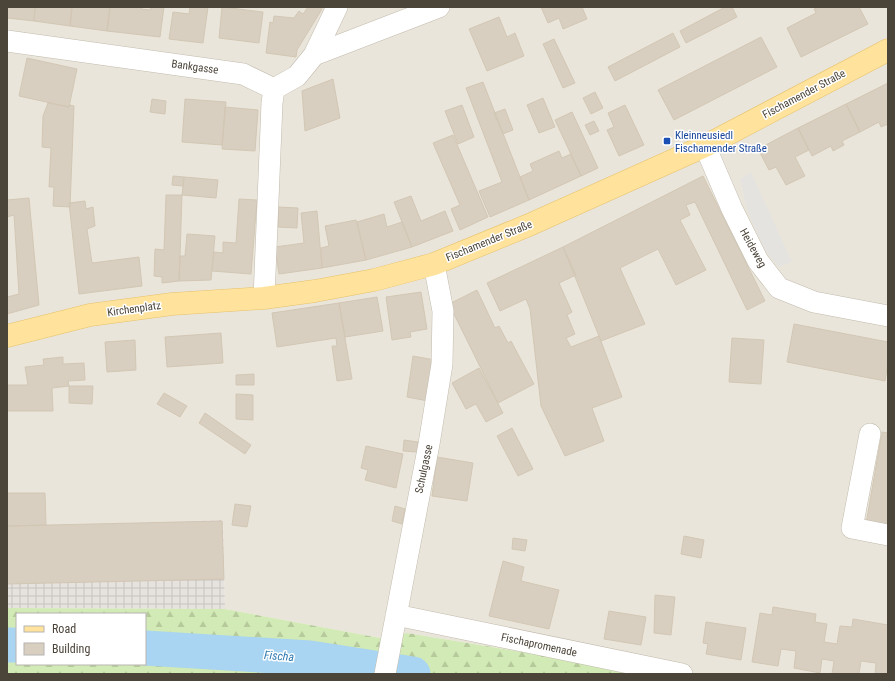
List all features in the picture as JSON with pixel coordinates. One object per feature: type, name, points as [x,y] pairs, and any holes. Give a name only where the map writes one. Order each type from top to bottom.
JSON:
[{"type":"main road","name":"Fischamender Straße","points":[[264,298],[374,280],[434,264],[529,225],[705,146],[888,50]]},
{"type":"main road","name":"Kirchenplatz","points":[[7,336],[90,315],[172,304],[264,298]]},
{"type":"street","points":[[264,298],[271,111],[274,89],[297,76],[314,55],[337,7]]},
{"type":"street","points":[[314,55],[439,7]]},
{"type":"street","name":"Bankgasse","points":[[7,41],[243,74],[274,89]]},
{"type":"street","name":"Heideweg","points":[[705,146],[732,209],[758,261],[779,288],[814,302],[888,316]]},
{"type":"street","name":"Schulgasse","points":[[385,674],[429,444],[442,364],[443,311],[434,264]]},
{"type":"street","points":[[870,434],[852,528],[888,535]]},
{"type":"street","name":"Fischapromenade","points":[[396,615],[682,674]]},
{"type":"shaded area","points":[[7,7],[888,7],[888,674],[656,674],[407,633],[380,638],[225,609],[223,520],[7,528]]},
{"type":"shaded area","points":[[751,172],[792,262],[778,267],[765,250],[748,213],[740,179]]},
{"type":"shaded area","points":[[223,520],[225,609],[7,608],[7,528]]},
{"type":"green space","points":[[7,608],[225,609],[380,638],[407,633],[656,674],[7,674]]},
{"type":"building","points":[[7,7],[35,7],[34,21],[7,18]]},
{"type":"building","points":[[35,7],[72,7],[70,26],[34,21]]},
{"type":"building","points":[[72,7],[110,7],[107,31],[70,26]]},
{"type":"building","points":[[110,7],[142,7],[141,9],[150,10],[151,7],[164,7],[160,37],[107,31]]},
{"type":"building","points":[[190,7],[208,7],[203,43],[169,39],[173,12],[189,14]]},
{"type":"building","points":[[222,7],[263,12],[259,43],[219,38]]},
{"type":"building","points":[[308,7],[322,7],[322,9],[297,50],[296,57],[266,53],[270,22],[273,23],[274,16],[294,18],[299,11],[303,14]]},
{"type":"building","points":[[541,7],[582,7],[587,19],[563,29],[559,18],[548,23]]},
{"type":"building","points":[[725,7],[732,7],[737,17],[686,43],[680,31]]},
{"type":"building","points":[[819,7],[859,7],[868,24],[801,57],[787,28],[816,13],[814,9]]},
{"type":"building","points":[[499,17],[507,37],[515,33],[524,56],[487,71],[469,29]]},
{"type":"building","points":[[673,33],[680,47],[615,81],[608,67]]},
{"type":"building","points":[[761,37],[777,67],[674,120],[658,90]]},
{"type":"building","points":[[554,39],[575,83],[563,88],[543,44]]},
{"type":"building","points":[[27,58],[77,69],[69,107],[19,96]]},
{"type":"building","points":[[333,79],[340,118],[305,131],[302,91]]},
{"type":"building","points":[[483,82],[529,200],[490,217],[479,191],[502,182],[466,88]]},
{"type":"building","points":[[888,83],[888,124],[881,127],[879,122],[860,132],[846,104]]},
{"type":"building","points":[[595,92],[603,108],[591,114],[583,98]]},
{"type":"building","points":[[543,98],[555,127],[539,133],[527,105]]},
{"type":"building","points":[[152,99],[166,101],[165,114],[150,112]]},
{"type":"building","points":[[185,99],[226,102],[222,145],[182,142]]},
{"type":"building","points":[[48,103],[69,107],[70,105],[74,106],[70,207],[53,206],[54,187],[49,187],[51,148],[42,147],[43,116]]},
{"type":"building","points":[[846,104],[860,132],[842,141],[844,145],[833,151],[831,146],[812,156],[798,128]]},
{"type":"building","points":[[462,105],[474,137],[458,144],[445,111]]},
{"type":"building","points":[[625,105],[644,145],[619,156],[607,130],[614,127],[608,113]]},
{"type":"building","points":[[225,107],[258,110],[255,151],[222,149]]},
{"type":"building","points":[[505,109],[513,130],[503,134],[494,113]]},
{"type":"building","points":[[572,112],[598,168],[581,176],[555,120]]},
{"type":"building","points":[[594,121],[599,131],[590,135],[585,125]]},
{"type":"building","points":[[798,128],[809,150],[795,157],[805,176],[786,185],[776,167],[769,170],[758,149]]},
{"type":"building","points":[[453,135],[488,217],[460,230],[451,209],[460,205],[433,143]]},
{"type":"building","points":[[559,151],[562,158],[571,154],[581,176],[529,200],[520,177],[533,171],[530,164]]},
{"type":"building","points":[[173,176],[184,177],[183,186],[172,185]]},
{"type":"building","points":[[703,176],[765,301],[747,310],[695,202],[686,205],[690,215],[680,220],[706,270],[676,285],[658,249],[620,268],[645,324],[601,341],[563,247]]},
{"type":"building","points":[[184,177],[218,180],[216,198],[182,195]]},
{"type":"building","points":[[166,195],[182,195],[179,281],[162,283],[162,277],[154,276],[155,249],[164,250]]},
{"type":"building","points":[[411,196],[421,221],[445,211],[453,231],[412,247],[394,202]]},
{"type":"building","points":[[29,198],[39,305],[7,314],[7,297],[19,294],[14,215],[7,217],[7,200]]},
{"type":"building","points":[[239,199],[257,200],[251,274],[212,271],[214,252],[223,253],[223,242],[236,243]]},
{"type":"building","points":[[85,201],[86,209],[93,207],[95,226],[87,229],[92,263],[139,257],[142,286],[79,294],[69,203]]},
{"type":"building","points":[[278,207],[298,208],[297,228],[278,227]]},
{"type":"building","points":[[317,211],[322,268],[279,274],[275,247],[304,243],[301,213]]},
{"type":"building","points":[[384,214],[387,227],[402,222],[412,247],[366,260],[357,222]]},
{"type":"building","points":[[356,220],[366,260],[322,268],[321,248],[329,246],[325,226]]},
{"type":"building","points":[[187,234],[215,236],[211,280],[179,281],[180,256],[185,256]]},
{"type":"building","points":[[563,247],[576,275],[559,283],[572,312],[567,315],[575,334],[566,338],[571,347],[599,336],[622,397],[592,408],[604,441],[565,456],[541,406],[530,309],[526,299],[500,311],[487,283]]},
{"type":"building","points":[[477,290],[495,328],[499,326],[508,343],[511,341],[534,384],[498,403],[449,304]]},
{"type":"building","points":[[421,292],[427,329],[410,332],[411,337],[392,340],[386,297]]},
{"type":"building","points":[[377,297],[383,331],[345,337],[339,303]]},
{"type":"building","points":[[339,303],[352,379],[337,381],[332,346],[337,346],[336,338],[277,347],[272,313]]},
{"type":"building","points":[[794,324],[888,342],[888,363],[885,381],[787,362]]},
{"type":"building","points":[[221,333],[223,363],[167,367],[165,337]]},
{"type":"building","points":[[732,338],[764,340],[761,384],[729,382]]},
{"type":"building","points":[[135,340],[136,370],[107,372],[105,342]]},
{"type":"building","points":[[413,356],[435,360],[428,401],[407,397]]},
{"type":"building","points":[[63,357],[63,364],[84,363],[85,380],[68,381],[69,386],[52,388],[53,411],[7,411],[7,385],[28,385],[25,367],[44,365],[43,359]]},
{"type":"building","points":[[479,368],[503,413],[486,422],[476,404],[466,409],[452,383]]},
{"type":"building","points":[[254,374],[254,385],[236,385],[236,375]]},
{"type":"building","points":[[69,386],[93,386],[92,404],[69,403]]},
{"type":"building","points":[[164,393],[187,406],[180,417],[157,404]]},
{"type":"building","points":[[236,394],[253,395],[253,420],[236,419]]},
{"type":"building","points":[[205,413],[251,445],[245,454],[199,423]]},
{"type":"building","points":[[512,428],[533,469],[518,476],[497,436]]},
{"type":"building","points":[[882,432],[888,433],[888,528],[866,524]]},
{"type":"building","points":[[404,440],[418,442],[417,452],[403,451]]},
{"type":"building","points":[[366,446],[403,454],[396,488],[365,480],[368,470],[361,468]]},
{"type":"building","points":[[437,457],[473,463],[467,501],[432,496]]},
{"type":"building","points":[[7,493],[45,493],[46,525],[7,526]]},
{"type":"building","points":[[235,504],[251,506],[247,527],[232,525]]},
{"type":"building","points":[[395,506],[405,509],[402,524],[392,521]]},
{"type":"building","points":[[222,521],[224,579],[7,584],[7,526]]},
{"type":"building","points":[[684,536],[704,540],[701,558],[681,554]]},
{"type":"building","points":[[513,538],[527,540],[525,551],[512,549]]},
{"type":"building","points":[[503,561],[524,567],[521,581],[559,590],[549,629],[489,616]]},
{"type":"building","points":[[655,595],[675,597],[671,635],[654,633]]},
{"type":"building","points":[[773,607],[816,614],[815,622],[827,624],[824,642],[837,644],[840,626],[852,627],[853,619],[888,625],[888,674],[875,674],[876,663],[861,661],[859,674],[832,674],[834,661],[822,659],[820,673],[794,668],[796,651],[781,649],[778,666],[752,662],[760,613],[772,615]]},
{"type":"building","points":[[609,611],[646,617],[641,645],[604,639]]},
{"type":"building","points":[[706,622],[746,628],[741,660],[706,654],[708,644],[703,643]]},
{"type":"waterway","name":"Fischa","points":[[7,645],[16,645]]},
{"type":"waterway","name":"Fischa","points":[[146,648],[310,658],[413,674]]},
{"type":"place","name":"Kleinneusiedl Fischamender Straße","points":[[667,141]]}]
